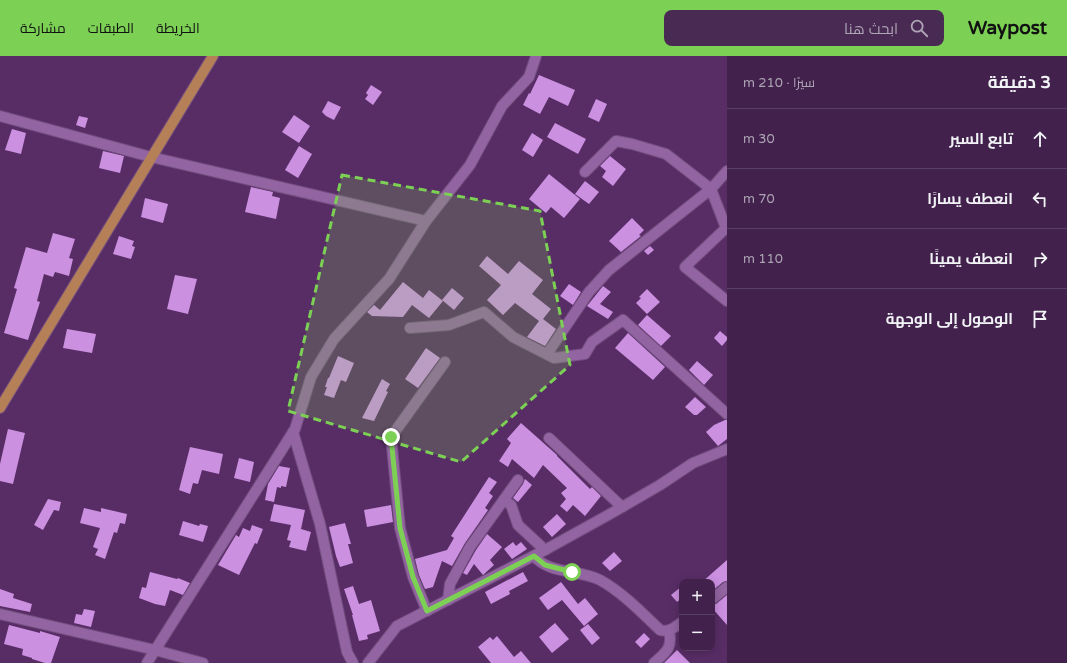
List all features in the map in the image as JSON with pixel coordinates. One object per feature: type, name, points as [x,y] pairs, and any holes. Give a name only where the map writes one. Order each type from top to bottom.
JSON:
[{"type":"main road","points":[[0,408],[213,56]]},
{"type":"street","points":[[147,663],[295,429],[312,376],[334,339],[389,280],[426,221],[470,165],[502,106],[529,77],[536,56]]},
{"type":"street","points":[[0,116],[151,157],[426,221]]},
{"type":"street","points":[[585,172],[616,141],[666,154],[711,189],[726,228],[685,267],[727,301]]},
{"type":"street","points":[[547,354],[588,292],[609,270],[711,189],[727,171]]},
{"type":"street","points":[[410,328],[449,325],[484,312],[513,337],[554,358],[585,354],[592,342],[623,320],[727,414]]},
{"type":"street","points":[[427,611],[413,577],[400,528],[391,437],[445,362]]},
{"type":"street","points":[[293,432],[320,524],[347,652],[352,663]]},
{"type":"street","points":[[549,438],[622,507]]},
{"type":"street","points":[[368,663],[397,626],[545,550],[622,507],[693,463],[727,449]]},
{"type":"street","points":[[448,600],[450,584],[470,547],[518,480]]},
{"type":"street","points":[[504,500],[511,505],[518,525],[545,550]]},
{"type":"street","points":[[534,556],[545,565],[582,574],[599,580],[614,590],[660,630],[669,631],[679,624]]},
{"type":"street","points":[[715,597],[727,587]]},
{"type":"street","points":[[0,614],[155,650],[203,663]]},
{"type":"street","points":[[654,663],[670,646],[671,642],[669,631]]},
{"type":"highlighted area","points":[[342,175],[540,211],[570,365],[461,462],[288,411]]},
{"type":"building","points":[[539,75],[575,90],[568,106],[549,97],[540,114],[523,105]]},
{"type":"building","points":[[371,85],[382,92],[373,105],[365,99],[368,95],[366,93]]},
{"type":"building","points":[[596,99],[607,104],[599,122],[588,117]]},
{"type":"building","points":[[328,101],[341,107],[334,120],[322,112]]},
{"type":"building","points":[[294,115],[310,126],[299,143],[282,132]]},
{"type":"building","points":[[79,116],[88,118],[85,128],[76,125]]},
{"type":"building","points":[[555,123],[586,139],[578,154],[547,137]]},
{"type":"building","points":[[12,129],[26,133],[21,154],[5,150]]},
{"type":"building","points":[[532,133],[543,140],[533,157],[522,150]]},
{"type":"building","points":[[299,146],[312,154],[298,178],[285,170]]},
{"type":"building","points":[[103,151],[124,156],[120,173],[99,168]]},
{"type":"building","points":[[610,156],[626,169],[613,186],[602,177],[606,171],[600,166]]},
{"type":"building","points":[[549,174],[580,199],[564,218],[551,207],[546,213],[529,199]]},
{"type":"building","points":[[585,181],[599,192],[589,204],[575,194]]},
{"type":"building","points":[[251,187],[273,192],[272,196],[280,198],[276,219],[245,212]]},
{"type":"building","points":[[145,198],[168,204],[163,223],[141,217]]},
{"type":"building","points":[[632,218],[644,230],[639,235],[641,236],[621,252],[609,241]]},
{"type":"building","points":[[53,233],[75,239],[69,258],[73,259],[69,276],[55,272],[53,277],[44,274],[37,301],[40,302],[28,340],[4,333],[17,289],[14,288],[26,247],[47,253]]},
{"type":"building","points":[[119,236],[134,241],[132,246],[135,247],[131,259],[113,254]]},
{"type":"building","points":[[650,246],[654,250],[648,255],[644,251]]},
{"type":"building","points":[[487,256],[508,274],[519,261],[543,280],[532,294],[551,309],[543,319],[556,329],[545,346],[527,337],[539,321],[515,303],[503,315],[487,300],[501,285],[479,266]]},
{"type":"building","points":[[175,275],[197,279],[188,314],[167,309]]},
{"type":"building","points":[[403,282],[423,298],[429,290],[443,301],[429,318],[412,305],[403,317],[372,316],[367,312],[374,305],[380,310]]},
{"type":"building","points":[[569,284],[581,292],[573,305],[560,296]]},
{"type":"building","points":[[603,286],[611,292],[600,304],[613,312],[608,319],[587,306]]},
{"type":"building","points":[[452,288],[464,298],[454,310],[442,300]]},
{"type":"building","points":[[647,289],[660,302],[647,314],[636,303],[641,298],[639,297]]},
{"type":"building","points":[[647,315],[671,336],[661,346],[638,325]]},
{"type":"building","points":[[67,329],[96,334],[92,353],[63,348]]},
{"type":"building","points":[[720,331],[727,337],[727,340],[722,346],[714,338]]},
{"type":"building","points":[[628,333],[665,367],[653,380],[615,348]]},
{"type":"building","points":[[426,348],[440,358],[418,388],[405,379]]},
{"type":"building","points":[[338,356],[354,363],[346,382],[341,380],[334,398],[324,395],[328,378]]},
{"type":"building","points":[[697,361],[713,375],[704,385],[689,370]]},
{"type":"building","points":[[382,379],[390,384],[386,391],[388,392],[374,421],[362,418]]},
{"type":"building","points":[[695,397],[706,407],[697,415],[694,415],[685,407]]},
{"type":"building","points":[[727,420],[727,439],[718,446],[706,432],[714,425]]},
{"type":"building","points":[[521,423],[557,455],[590,489],[592,487],[601,496],[585,516],[573,505],[567,512],[560,506],[566,499],[561,493],[567,488],[543,465],[534,478],[512,459],[508,467],[499,461],[511,443],[507,439]]},
{"type":"building","points":[[8,429],[25,433],[13,484],[0,481],[0,464]]},
{"type":"building","points":[[190,447],[223,454],[219,474],[202,470],[198,484],[193,483],[190,494],[179,490]]},
{"type":"building","points":[[239,458],[254,462],[250,482],[234,478]]},
{"type":"building","points":[[279,466],[290,468],[286,487],[277,487],[274,502],[265,500],[268,484]]},
{"type":"building","points":[[489,477],[497,482],[489,493],[493,496],[485,508],[488,510],[465,543],[452,566],[442,561],[433,587],[425,589],[419,575],[415,559],[447,550],[454,538],[451,536]]},
{"type":"building","points":[[525,479],[532,485],[518,502],[513,498]]},
{"type":"building","points":[[48,499],[61,502],[59,511],[54,510],[43,530],[34,525]]},
{"type":"building","points":[[274,504],[305,510],[301,529],[311,532],[306,551],[289,547],[291,541],[287,540],[291,525],[270,521]]},
{"type":"building","points":[[391,505],[393,522],[367,527],[364,510]]},
{"type":"building","points":[[84,508],[101,512],[101,508],[127,514],[125,524],[120,523],[117,533],[114,532],[105,559],[95,555],[98,549],[93,547],[100,528],[80,523]]},
{"type":"building","points":[[557,514],[566,524],[552,537],[543,527]]},
{"type":"building","points":[[183,521],[199,526],[200,524],[208,526],[203,542],[179,535]]},
{"type":"building","points":[[345,523],[351,544],[348,544],[353,563],[340,567],[329,527]]},
{"type":"building","points":[[252,525],[263,529],[257,544],[255,543],[239,575],[218,565],[236,535],[239,537],[243,528],[250,531]]},
{"type":"building","points":[[487,534],[502,547],[490,560],[494,565],[483,575],[474,564],[467,575],[463,573],[476,550]]},
{"type":"building","points":[[513,542],[516,546],[521,542],[527,549],[512,559],[504,549]]},
{"type":"building","points":[[614,552],[622,561],[610,571],[602,563]]},
{"type":"building","points":[[727,560],[727,581],[723,582],[715,589],[715,579],[705,579]]},
{"type":"building","points":[[150,572],[178,578],[190,583],[183,595],[170,590],[165,606],[155,604],[139,598],[142,587],[146,588]]},
{"type":"building","points":[[523,572],[528,581],[509,591],[510,594],[491,604],[485,592]]},
{"type":"building","points":[[561,582],[578,604],[585,598],[598,614],[584,626],[562,600],[548,610],[539,598]]},
{"type":"building","points":[[353,586],[359,604],[371,600],[380,631],[367,635],[368,639],[359,641],[353,615],[344,589]]},
{"type":"building","points":[[679,588],[679,600],[677,602],[671,595]]},
{"type":"building","points":[[0,589],[14,594],[13,598],[32,604],[30,612],[0,606]]},
{"type":"building","points":[[727,595],[727,625],[715,611],[716,604]]},
{"type":"building","points":[[84,609],[95,611],[91,627],[74,623],[76,614],[82,615]]},
{"type":"building","points":[[555,623],[569,639],[552,653],[539,637]]},
{"type":"building","points":[[588,624],[600,638],[592,645],[580,630]]},
{"type":"building","points":[[9,625],[40,633],[40,631],[60,637],[51,663],[45,663],[22,655],[23,649],[4,644]]},
{"type":"building","points":[[644,633],[650,639],[641,648],[635,642]]},
{"type":"building","points":[[497,636],[514,657],[521,651],[531,663],[491,663],[478,647],[490,637],[493,640]]},
{"type":"building","points":[[677,650],[690,663],[664,663]]},
{"type":"route","points":[[391,437],[400,528],[413,577],[427,611],[534,556],[545,565],[572,572]]}]
